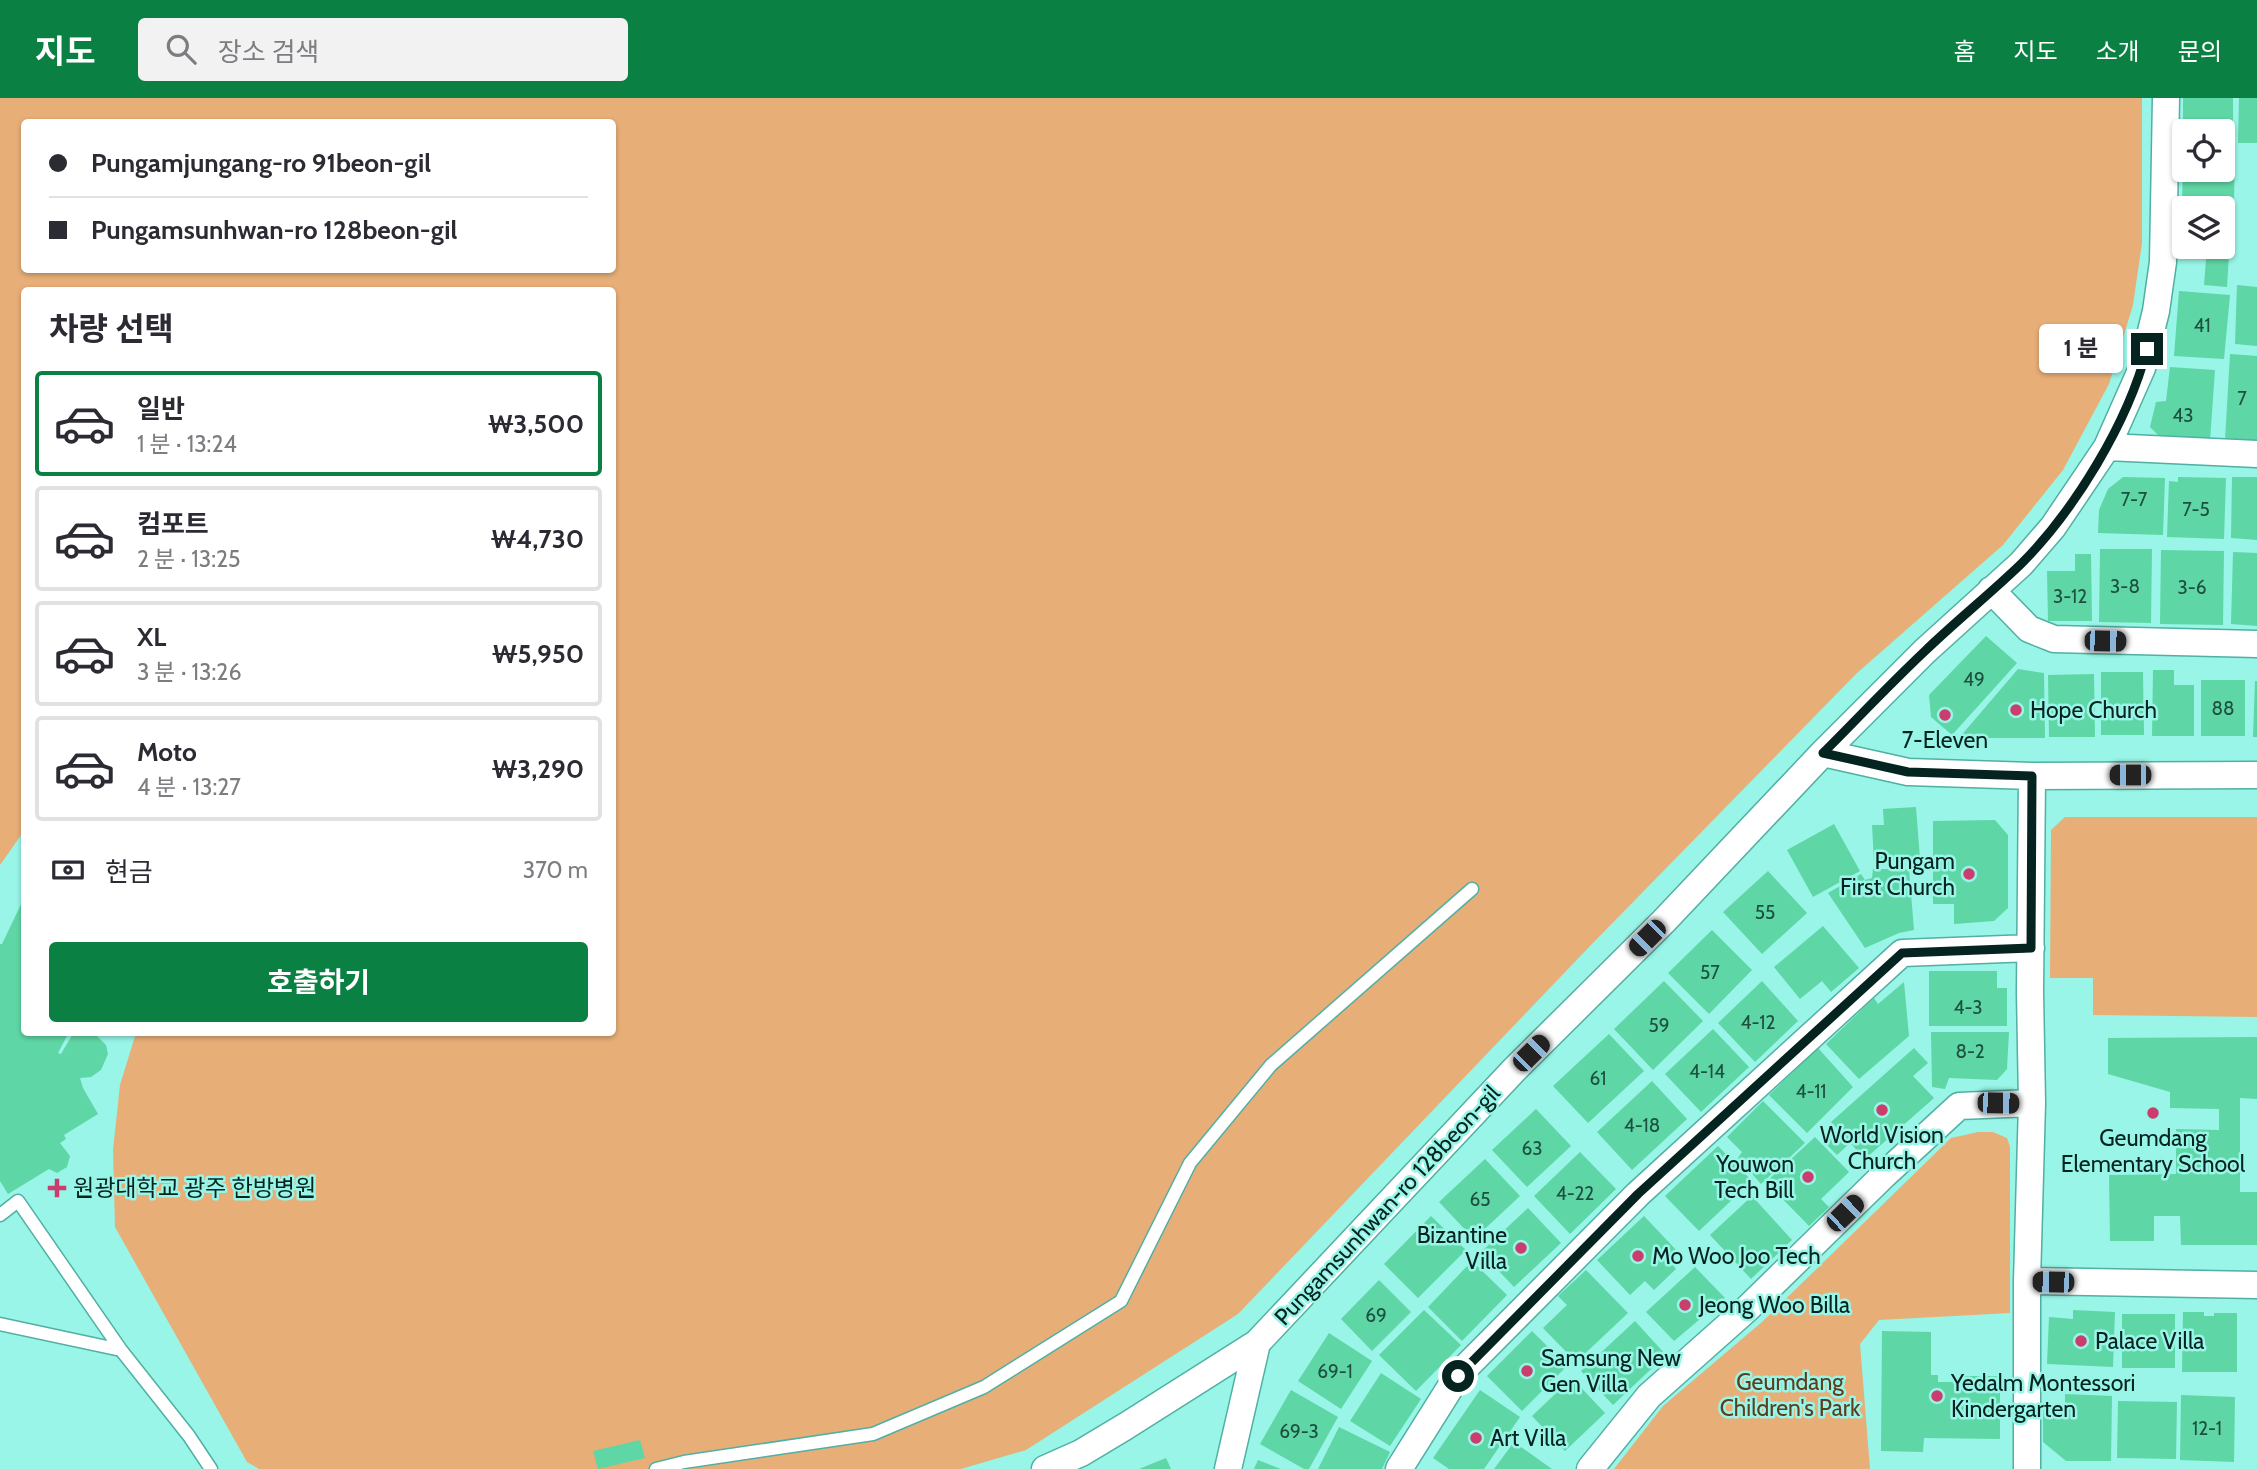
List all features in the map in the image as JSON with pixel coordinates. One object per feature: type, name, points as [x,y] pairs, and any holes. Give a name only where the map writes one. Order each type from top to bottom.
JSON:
[{"type":"street","name":"Pungamsunhwan-ro 128beon-gil","points":[[1045,1469],[1081,1453],[1257,1343],[1515,1069],[1664,921],[1823,753],[1925,651],[2021,564],[2053,527],[2107,447],[2142,368],[2156,312],[2163,262],[2165,98]]},
{"type":"street","points":[[2107,447],[2257,454]]},
{"type":"street","points":[[1991,590],[2029,628],[2054,639],[2257,644]]},
{"type":"street","points":[[1823,753],[1908,772],[2032,776],[2257,775]]},
{"type":"street","points":[[2027,1469],[2027,1281],[2032,1103],[2032,776]]},
{"type":"street","points":[[1399,1469],[1458,1376],[1638,1194],[1902,953],[2031,948]]},
{"type":"street","points":[[1590,1469],[1649,1396],[1748,1308],[1959,1106],[2032,1103]]},
{"type":"street","points":[[2027,1281],[2257,1285]]},
{"type":"street","name":"Pungamsunhwan-ro 128beon-gil","points":[[1227,1469],[1257,1343]]},
{"type":"lane","points":[[656,1469],[684,1462],[873,1434],[984,1387],[1121,1301],[1190,1163],[1271,1065],[1472,889]]},
{"type":"lane","points":[[0,1215],[18,1201],[121,1350],[189,1436],[211,1469]]},
{"type":"lane","points":[[0,1324],[121,1350]]},
{"type":"green space","points":[[0,98],[2142,98],[2142,243],[2133,305],[2109,384],[2063,470],[2003,545],[1857,673],[1590,946],[1238,1314],[1026,1450],[961,1469],[259,1469],[247,1462],[115,1227],[113,1150],[120,1085],[135,1036],[616,1036],[616,287],[21,287],[21,835],[0,865]]},
{"type":"green space","points":[[2065,817],[2257,817],[2257,1017],[2093,1015],[2093,978],[2050,978],[2051,830]]},
{"type":"green space","name":"Geumdang Children's Park","points":[[1978,1132],[1993,1132],[2007,1138],[2010,1147],[2010,1313],[1879,1320],[1860,1344],[1870,1469],[1614,1469],[1663,1406],[1762,1322],[1951,1138]]},
{"type":"building","points":[[2183,98],[2233,98],[2233,119],[2183,119]]},
{"type":"building","points":[[2239,98],[2257,98],[2257,143],[2238,143]]},
{"type":"building","points":[[2183,182],[2234,182],[2234,196],[2182,196]]},
{"type":"building","points":[[2206,259],[2229,259],[2227,287],[2204,285]]},
{"type":"building","points":[[2237,285],[2257,287],[2257,346],[2235,344]]},
{"type":"building","points":[[2179,291],[2230,295],[2224,359],[2174,356]]},
{"type":"building","points":[[2230,354],[2257,356],[2257,442],[2225,440]]},
{"type":"building","points":[[2170,367],[2215,370],[2210,441],[2161,438],[2150,427],[2156,402],[2166,401]]},
{"type":"building","points":[[2123,477],[2165,478],[2163,535],[2098,533],[2099,510],[2108,489]]},
{"type":"building","points":[[2178,477],[2226,478],[2224,539],[2167,537],[2169,481],[2178,482]]},
{"type":"building","points":[[2232,477],[2257,477],[2257,540],[2231,538]]},
{"type":"building","points":[[2100,549],[2152,549],[2151,623],[2099,622]]},
{"type":"building","points":[[2161,550],[2224,551],[2223,625],[2160,624]]},
{"type":"building","points":[[2233,552],[2257,553],[2257,626],[2231,624]]},
{"type":"building","points":[[2075,554],[2091,554],[2092,621],[2048,621],[2047,571],[2075,571]]},
{"type":"building","points":[[1986,636],[2017,663],[1952,735],[1931,717],[1929,695]]},
{"type":"building","points":[[2018,669],[2044,673],[2045,738],[1959,738]]},
{"type":"building","points":[[2153,670],[2174,670],[2174,685],[2194,685],[2194,736],[2152,736]]},
{"type":"building","points":[[2101,672],[2143,672],[2144,735],[2101,735]]},
{"type":"building","points":[[2094,674],[2095,737],[2049,737],[2048,675]]},
{"type":"building","points":[[2201,680],[2245,680],[2245,736],[2201,736]]},
{"type":"building","points":[[2255,681],[2257,737],[2253,737]]},
{"type":"building","points":[[1916,807],[1920,859],[1874,862],[1872,825],[1884,825],[1883,809]]},
{"type":"building","name":"Pungam First Church","points":[[1995,820],[2008,835],[2008,908],[1994,921],[1954,924],[1954,904],[1933,904],[1933,821]]},
{"type":"building","points":[[1834,824],[1860,871],[1813,897],[1787,850]]},
{"type":"building","points":[[1873,869],[1909,869],[1914,930],[1899,933],[1865,948],[1828,893],[1861,874],[1865,880],[1872,878]]},
{"type":"building","points":[[1768,871],[1807,913],[1762,954],[1723,912]]},
{"type":"building","points":[[21,904],[21,1036],[67,1036],[58,1053],[61,1054],[72,1036],[97,1036],[106,1045],[108,1054],[101,1070],[91,1077],[80,1078],[98,1114],[64,1135],[66,1139],[60,1143],[70,1156],[67,1167],[57,1173],[49,1169],[8,1194],[0,1181],[2,944]]},
{"type":"building","points":[[1823,926],[1859,968],[1831,992],[1822,981],[1800,999],[1774,967]]},
{"type":"building","points":[[1712,930],[1752,970],[1709,1014],[1668,973]]},
{"type":"building","points":[[1929,971],[1997,971],[1997,988],[2007,988],[2007,1026],[1929,1026]]},
{"type":"building","points":[[1664,981],[1703,1021],[1653,1070],[1614,1029]]},
{"type":"building","points":[[1762,981],[1798,1021],[1755,1062],[1718,1023]]},
{"type":"building","points":[[1904,982],[1909,1036],[1859,1079],[1826,1044],[1874,998],[1878,1004]]},
{"type":"building","points":[[1713,1029],[1749,1067],[1701,1112],[1665,1074]]},
{"type":"building","points":[[1931,1032],[2009,1032],[2007,1069],[1997,1080],[1949,1078],[1945,1089],[1932,1087]]},
{"type":"building","points":[[1609,1034],[1644,1071],[1588,1123],[1553,1086]]},
{"type":"building","points":[[2257,1037],[2257,1099],[2240,1098],[2240,1192],[2257,1192],[2257,1245],[2181,1245],[2180,1216],[2154,1216],[2154,1241],[2110,1241],[2109,1175],[2176,1174],[2176,1129],[2219,1130],[2219,1109],[2170,1108],[2170,1092],[2108,1074],[2108,1038]]},
{"type":"building","points":[[1818,1048],[1853,1087],[1807,1133],[1769,1095]]},
{"type":"building","name":"World Vision Church","points":[[1914,1048],[1928,1063],[1913,1076],[1934,1098],[1865,1159],[1831,1122]]},
{"type":"building","points":[[1652,1081],[1687,1119],[1632,1170],[1597,1132]]},
{"type":"building","points":[[1763,1101],[1805,1143],[1761,1184],[1738,1158],[1742,1152],[1727,1137]]},
{"type":"building","points":[[1536,1109],[1571,1146],[1527,1187],[1492,1150]]},
{"type":"building","points":[[1834,1129],[1849,1144],[1837,1155],[1822,1140]]},
{"type":"building","name":"Youwon Tech Bill","points":[[1815,1137],[1849,1172],[1821,1199],[1829,1207],[1809,1226],[1766,1182]]},
{"type":"building","points":[[1718,1146],[1752,1181],[1699,1231],[1665,1196]]},
{"type":"building","points":[[1580,1152],[1616,1189],[1570,1234],[1534,1196]]},
{"type":"building","points":[[1485,1159],[1520,1196],[1474,1239],[1439,1202]]},
{"type":"building","points":[[1752,1196],[1792,1240],[1751,1279],[1710,1235]]},
{"type":"building","name":"Bizantine Villa","points":[[1528,1208],[1561,1243],[1514,1287],[1481,1252]]},
{"type":"building","points":[[1431,1216],[1466,1250],[1418,1298],[1384,1264]]},
{"type":"building","name":"Mo Woo Joo Tech","points":[[1644,1216],[1679,1253],[1670,1262],[1676,1269],[1654,1290],[1645,1281],[1630,1295],[1597,1260]]},
{"type":"building","points":[[1472,1261],[1507,1295],[1462,1341],[1428,1307]]},
{"type":"building","name":"Jeong Woo Billa","points":[[1695,1267],[1725,1298],[1674,1341],[1646,1312]]},
{"type":"building","points":[[1586,1270],[1628,1313],[1576,1362],[1543,1328],[1567,1305],[1558,1296]]},
{"type":"building","points":[[1379,1280],[1411,1312],[1372,1351],[1341,1319]]},
{"type":"building","points":[[1424,1310],[1461,1345],[1416,1391],[1379,1355]]},
{"type":"building","name":"Palace Villa","points":[[2073,1310],[2115,1312],[2113,1367],[2047,1364],[2049,1317],[2073,1319]]},
{"type":"building","points":[[2183,1312],[2204,1312],[2204,1316],[2237,1313],[2237,1372],[2182,1372]]},
{"type":"building","points":[[2122,1314],[2175,1314],[2175,1368],[2122,1368]]},
{"type":"building","points":[[1635,1321],[1666,1355],[1613,1405],[1581,1371]]},
{"type":"building","name":"Samsung New Gen Villa","points":[[1532,1331],[1567,1366],[1522,1411],[1487,1376]]},
{"type":"building","points":[[1882,1331],[1931,1332],[1931,1375],[1938,1375],[1938,1382],[1953,1382],[1953,1376],[2000,1376],[2000,1439],[1924,1438],[1923,1452],[1881,1451]]},
{"type":"building","points":[[1329,1333],[1372,1361],[1341,1409],[1298,1381]]},
{"type":"building","points":[[1381,1373],[1421,1399],[1390,1446],[1350,1421]]},
{"type":"building","points":[[1572,1378],[1605,1413],[1565,1451],[1532,1416]]},
{"type":"building","points":[[1291,1390],[1338,1417],[1309,1469],[1304,1469],[1260,1444]]},
{"type":"building","name":"Art Villa","points":[[1480,1390],[1520,1417],[1484,1469],[1449,1469],[1433,1458]]},
{"type":"building","points":[[2065,1394],[2112,1396],[2111,1461],[2066,1461],[2043,1442],[2043,1408],[2065,1408]]},
{"type":"building","points":[[2181,1395],[2235,1397],[2234,1462],[2180,1460]]},
{"type":"building","points":[[2118,1401],[2177,1402],[2176,1459],[2117,1458]]},
{"type":"building","points":[[1339,1427],[1390,1452],[1382,1469],[1318,1469]]},
{"type":"building","points":[[640,1440],[645,1458],[598,1469],[593,1451]]},
{"type":"building","name":"Art Villa","points":[[1514,1442],[1552,1469],[1494,1469]]},
{"type":"building","points":[[1166,1458],[1171,1469],[1139,1469]]},
{"type":"building","points":[[1258,1460],[1281,1469],[1254,1469]]},
{"type":"place","name":"Hope Church","points":[[2016,710]]},
{"type":"place","name":"7-Eleven","points":[[1945,715]]},
{"type":"place","name":"Pungam First Church","points":[[1969,874]]},
{"type":"place","name":"World Vision Church","points":[[1882,1110]]},
{"type":"place","name":"Geumdang Elementary School","points":[[2153,1113]]},
{"type":"place","name":"Youwon Tech Bill","points":[[1808,1177]]},
{"type":"place","name":"원광대학교 광주 한방병원","points":[[57,1188]]},
{"type":"place","name":"Bizantine Villa","points":[[1521,1248]]},
{"type":"place","name":"Mo Woo Joo Tech","points":[[1638,1256]]},
{"type":"place","name":"Jeong Woo Billa","points":[[1685,1305]]},
{"type":"place","name":"Palace Villa","points":[[2081,1341]]},
{"type":"place","name":"Samsung New Gen Villa","points":[[1527,1371]]},
{"type":"place","name":"Yedalm Montessori Kindergarten","points":[[1937,1396]]},
{"type":"place","name":"Art Villa","points":[[1476,1438]]},
{"type":"route","points":[[1458,1376],[1638,1194],[1902,953],[2031,948],[2032,776],[1908,772],[1823,753],[1925,651],[2021,564],[2053,527],[2107,447],[2128,404],[2147,349]]}]
